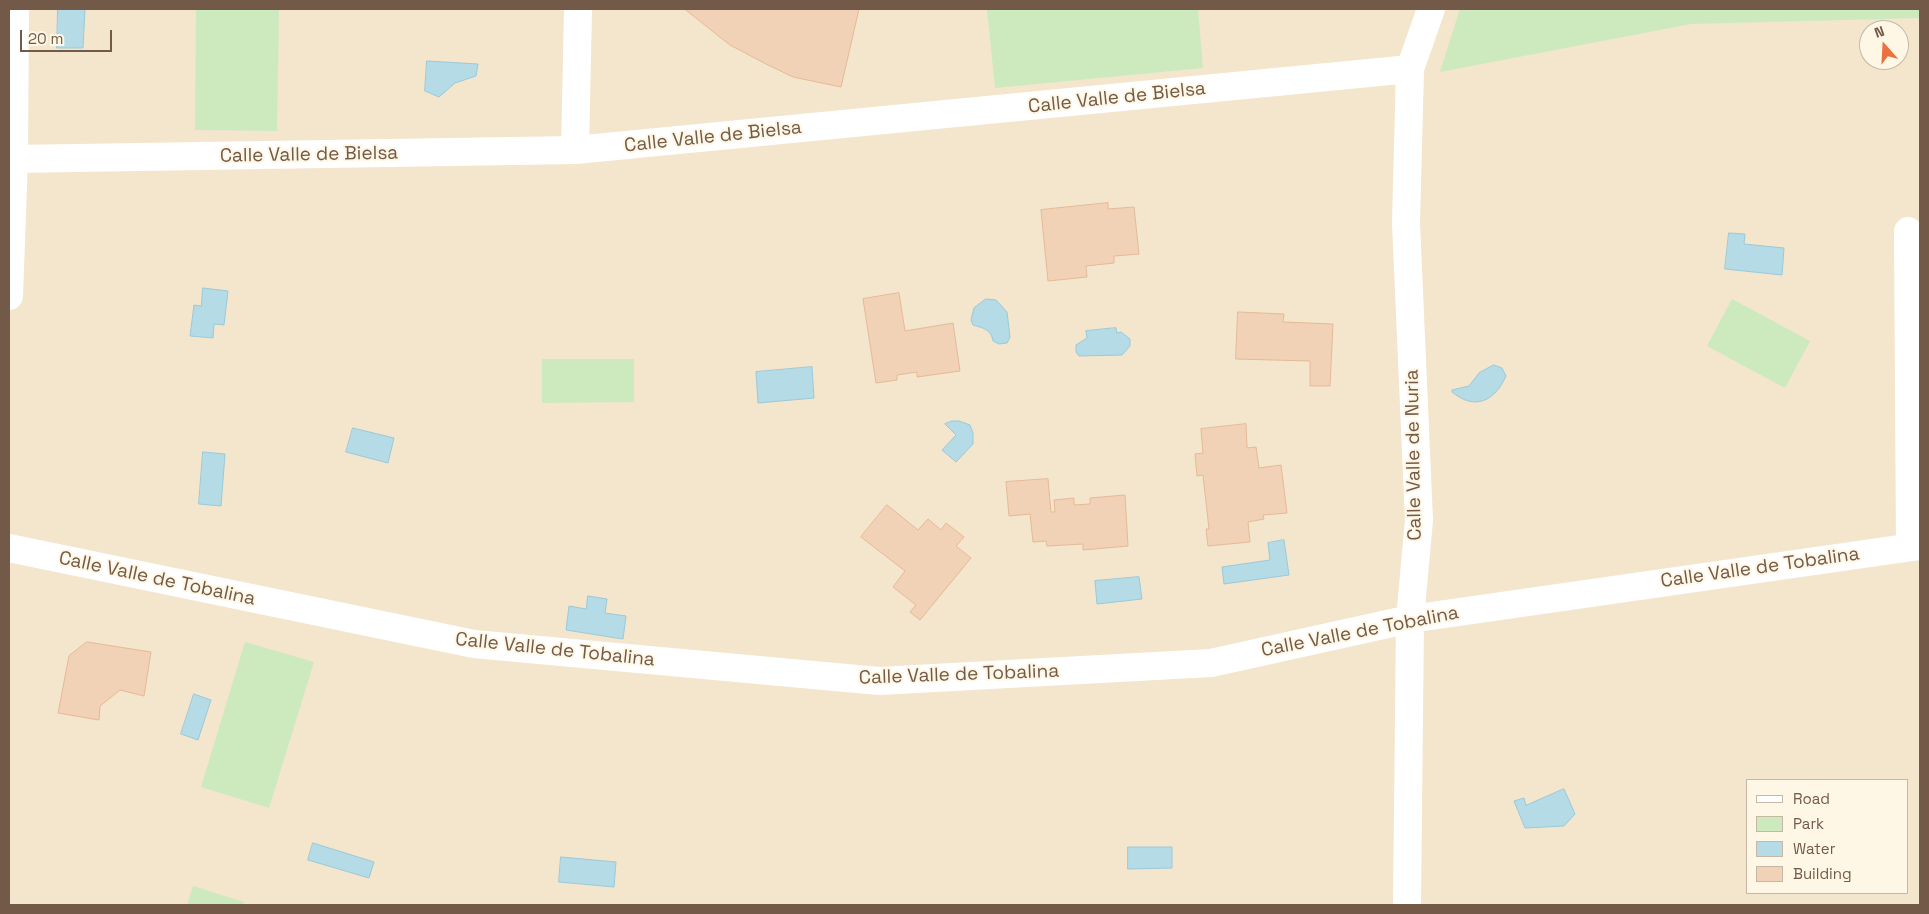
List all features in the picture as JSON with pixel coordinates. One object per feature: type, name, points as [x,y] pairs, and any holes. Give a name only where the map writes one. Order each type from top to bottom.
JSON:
[{"type":"street","points":[[9,296],[14,159],[15,9]]},
{"type":"street","points":[[575,150],[578,9]]},
{"type":"street","name":"Calle Valle de Nuria","points":[[1407,905],[1410,619],[1419,520],[1406,223],[1410,69],[1431,9]]},
{"type":"street","name":"Calle Valle de Bielsa","points":[[14,159],[575,150],[1410,69]]},
{"type":"street","name":"Calle Valle de Tobalina","points":[[9,548],[474,644],[879,681],[1212,663],[1410,619],[1915,546],[1908,231]]},
{"type":"shaded area","points":[[9,9],[1920,9],[1920,905],[9,905]]},
{"type":"green space","points":[[196,9],[279,9],[277,131],[195,130]]},
{"type":"green space","points":[[987,9],[1198,9],[1203,68],[995,88]]},
{"type":"green space","points":[[1460,9],[1920,9],[1920,18],[1691,24],[1440,72]]},
{"type":"green space","points":[[1732,299],[1810,341],[1785,388],[1707,346]]},
{"type":"green space","points":[[542,359],[634,359],[634,402],[542,403]]},
{"type":"green space","points":[[245,642],[314,662],[269,808],[201,787]]},
{"type":"green space","points":[[193,886],[244,902],[243,905],[187,905]]},
{"type":"water","points":[[58,9],[85,9],[83,48],[57,48]]},
{"type":"water","points":[[427,61],[478,64],[476,76],[455,83],[439,97],[425,91]]},
{"type":"water","points":[[1729,233],[1745,234],[1744,244],[1784,248],[1782,275],[1725,269]]},
{"type":"water","points":[[203,288],[228,291],[224,325],[214,324],[213,338],[190,336],[194,305],[201,306]]},
{"type":"water","points":[[986,299],[996,300],[1007,312],[1010,337],[1007,343],[999,344],[993,341],[988,331],[973,325],[971,320],[974,308]]},
{"type":"water","points":[[1116,328],[1117,333],[1121,332],[1130,339],[1130,346],[1122,355],[1079,356],[1076,352],[1076,345],[1087,338],[1086,331]]},
{"type":"water","points":[[1494,365],[1502,368],[1506,376],[1496,392],[1484,401],[1469,401],[1460,398],[1452,392],[1452,390],[1469,386],[1479,373]]},
{"type":"water","points":[[812,367],[814,398],[758,403],[756,372]]},
{"type":"water","points":[[959,421],[970,425],[973,433],[973,444],[956,462],[942,450],[956,435],[945,424]]},
{"type":"water","points":[[353,428],[394,438],[388,463],[346,452]]},
{"type":"water","points":[[203,452],[225,454],[221,506],[199,504]]},
{"type":"water","points":[[1284,540],[1289,575],[1224,584],[1222,567],[1270,560],[1268,543]]},
{"type":"water","points":[[1139,577],[1142,599],[1097,604],[1095,581]]},
{"type":"water","points":[[588,596],[607,599],[605,613],[626,616],[623,639],[566,630],[569,606],[586,609]]},
{"type":"water","points":[[194,694],[211,700],[198,740],[181,734]]},
{"type":"water","points":[[1564,789],[1575,814],[1564,826],[1525,828],[1514,801],[1524,798],[1526,805]]},
{"type":"water","points":[[313,843],[374,862],[369,878],[308,860]]},
{"type":"water","points":[[1128,847],[1172,847],[1172,868],[1128,869]]},
{"type":"water","points":[[561,857],[616,862],[614,887],[559,882]]},
{"type":"building","points":[[685,9],[859,9],[841,87],[793,77],[766,64],[730,45]]},
{"type":"building","points":[[1108,203],[1108,209],[1134,207],[1139,254],[1114,256],[1114,263],[1086,266],[1087,277],[1048,281],[1041,210]]},
{"type":"building","points":[[899,293],[905,331],[953,323],[960,371],[917,377],[917,372],[897,375],[897,380],[876,383],[863,299]]},
{"type":"building","points":[[1238,312],[1284,314],[1283,322],[1333,324],[1330,386],[1310,386],[1310,361],[1236,359]]},
{"type":"building","points":[[1246,424],[1247,448],[1256,447],[1259,468],[1281,465],[1287,513],[1263,515],[1264,519],[1248,522],[1250,542],[1208,546],[1206,529],[1209,529],[1203,475],[1197,476],[1195,454],[1203,453],[1201,429]]},
{"type":"building","points":[[1048,479],[1051,512],[1055,512],[1054,500],[1074,498],[1074,505],[1090,504],[1090,498],[1125,495],[1128,546],[1083,550],[1083,544],[1047,546],[1046,541],[1033,542],[1030,514],[1009,516],[1006,482]]},
{"type":"building","points":[[887,505],[918,530],[928,519],[941,530],[946,523],[964,537],[956,546],[971,558],[920,620],[910,612],[916,605],[893,587],[905,571],[861,537]]},
{"type":"building","points":[[87,642],[151,652],[144,696],[120,690],[100,706],[99,720],[58,713],[69,656]]}]
